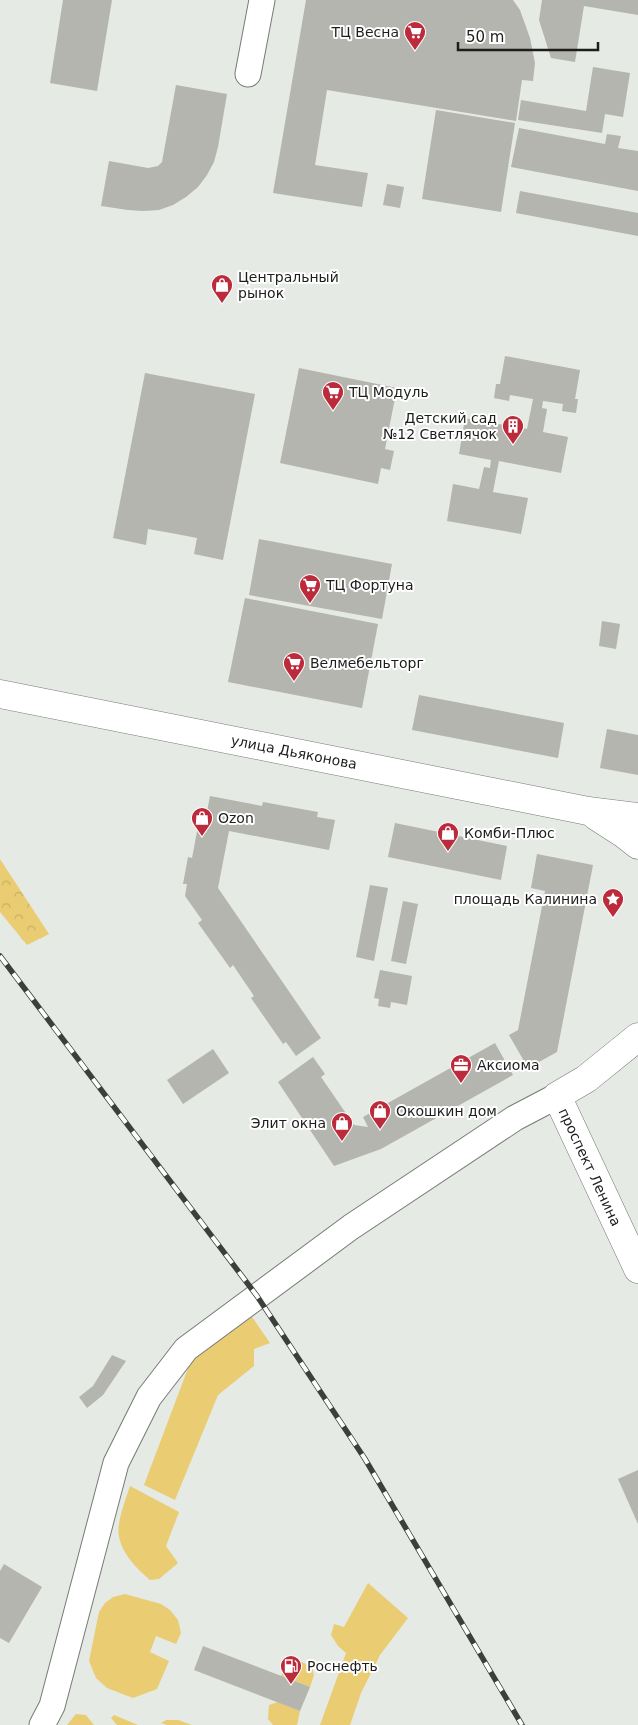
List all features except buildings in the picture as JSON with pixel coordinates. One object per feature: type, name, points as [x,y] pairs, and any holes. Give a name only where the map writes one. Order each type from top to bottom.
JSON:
[{"type":"main road","name":"улица Дьяконова","points":[[0,694],[588,811],[638,817]]},
{"type":"main road","name":"улица Дьяконова","points":[[588,811],[638,845]]},
{"type":"main road","name":"проспект Ленина","points":[[637,1037],[586,1079],[557,1096],[638,1269]]},
{"type":"street","points":[[248,74],[262,0]]},
{"type":"street","points":[[42,1725],[52,1706],[116,1462],[149,1397],[186,1348],[351,1227],[514,1118],[557,1096]]},
{"type":"green space","points":[[0,859],[49,934],[27,945],[0,912]]},
{"type":"green space","points":[[250,1314],[270,1343],[254,1349],[254,1366],[218,1395],[175,1500],[144,1485],[193,1355]]},
{"type":"green space","points":[[130,1486],[179,1512],[166,1546],[178,1563],[159,1579],[150,1580],[138,1569],[127,1555],[120,1540],[119,1524]]},
{"type":"green space","points":[[368,1583],[408,1618],[380,1655],[361,1693],[350,1725],[320,1725],[346,1653],[338,1646],[331,1635],[334,1624],[344,1627]]},
{"type":"green space","points":[[125,1594],[161,1604],[170,1610],[178,1620],[181,1633],[176,1644],[156,1636],[150,1652],[169,1661],[157,1689],[133,1698],[107,1688],[96,1678],[89,1661],[99,1612],[105,1603],[113,1597]]},
{"type":"green space","points":[[293,1661],[302,1662],[312,1667],[314,1675],[310,1687],[281,1676],[286,1665]]},
{"type":"green space","points":[[278,1702],[300,1711],[297,1725],[273,1725],[268,1719],[269,1705]]},
{"type":"green space","points":[[76,1714],[86,1715],[94,1725],[67,1725]]},
{"type":"green space","points":[[114,1715],[138,1725],[117,1725],[111,1718]]},
{"type":"green space","points":[[166,1720],[178,1720],[192,1725],[167,1725],[161,1723]]},
{"type":"railway","points":[[0,956],[257,1296],[365,1459],[522,1725]]},
{"type":"place","name":"ТЦ Весна","points":[[415,51]]},
{"type":"place","name":"Центральный рынок","points":[[222,304]]},
{"type":"place","name":"ТЦ Модуль","points":[[333,411]]},
{"type":"place","name":"Детский сад №12 Светлячок","points":[[513,445]]},
{"type":"place","name":"ТЦ Фортуна","points":[[310,604]]},
{"type":"place","name":"Велмебельторг","points":[[294,682]]},
{"type":"place","name":"Ozon","points":[[202,837]]},
{"type":"place","name":"Комби-Плюс","points":[[448,852]]},
{"type":"place","name":"площадь Калинина","points":[[613,918]]},
{"type":"place","name":"Аксиома","points":[[461,1084]]},
{"type":"place","name":"Окошкин дом","points":[[380,1130]]},
{"type":"place","name":"Элит окна","points":[[342,1142]]},
{"type":"place","name":"Роснефть","points":[[291,1685]]}]
